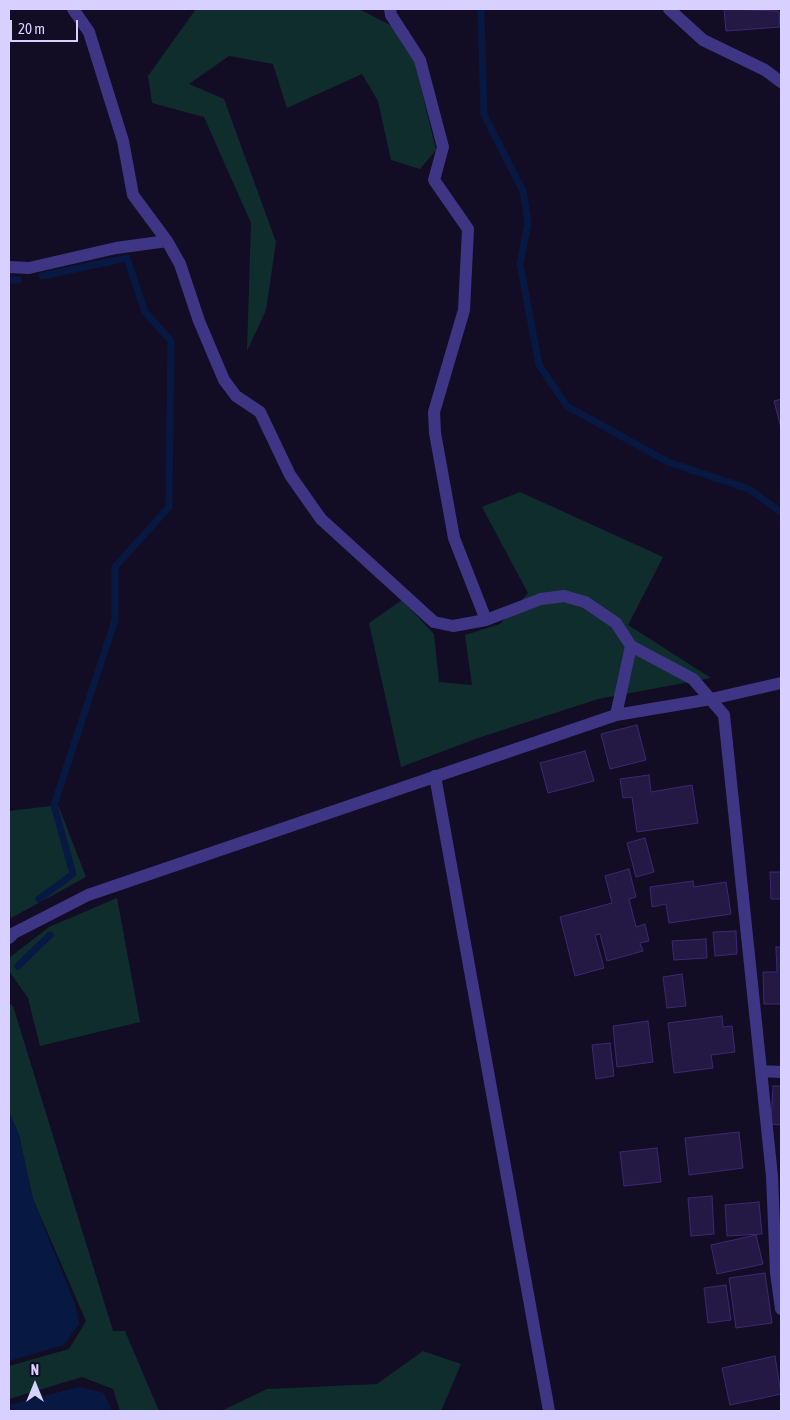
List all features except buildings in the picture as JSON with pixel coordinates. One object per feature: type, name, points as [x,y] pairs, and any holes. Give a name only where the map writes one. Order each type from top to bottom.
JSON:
[{"type":"street","points":[[73,9],[89,32],[123,142],[134,195],[167,241],[180,264],[198,320],[224,380],[236,396],[260,412],[290,475],[321,519],[434,622],[453,626],[486,620],[541,599],[564,596],[585,602],[616,623],[631,646],[693,679],[724,715],[772,1176],[776,1274],[781,1309]]},
{"type":"street","points":[[390,9],[391,15],[420,60],[443,147],[434,180],[468,229],[464,310],[434,412],[435,433],[454,538],[486,620]]},
{"type":"street","points":[[669,9],[703,40],[765,70],[781,82]]},
{"type":"street","points":[[9,267],[29,268],[116,248],[167,241]]},
{"type":"street","points":[[616,715],[631,646]]},
{"type":"street","points":[[9,938],[14,933],[88,895],[616,715],[711,699],[781,683]]},
{"type":"street","points":[[435,776],[549,1411]]},
{"type":"street","points":[[761,1071],[781,1072]]},
{"type":"green space","points":[[196,9],[359,9],[392,26],[415,63],[436,150],[420,169],[391,160],[378,101],[362,74],[287,108],[273,64],[229,56],[189,84],[224,99],[276,242],[266,310],[247,351],[251,223],[204,117],[152,103],[148,76]]},
{"type":"green space","points":[[520,492],[663,557],[628,625],[711,678],[598,699],[478,738],[401,767],[369,623],[402,600],[434,634],[439,682],[472,685],[465,635],[500,624],[528,593],[482,507]]},
{"type":"green space","points":[[58,805],[86,877],[11,918],[9,905],[9,811]]},
{"type":"green space","points":[[117,898],[140,1022],[40,1046],[28,998],[9,971],[9,958],[49,927]]},
{"type":"green space","points":[[9,1003],[13,1006],[113,1331],[125,1331],[159,1411],[120,1411],[113,1389],[82,1377],[9,1399],[9,1366],[69,1349],[86,1321],[33,1199],[19,1135],[9,1112]]},
{"type":"green space","points":[[423,1351],[461,1364],[441,1411],[221,1411],[267,1389],[377,1384]]},
{"type":"water","points":[[9,1112],[19,1135],[33,1199],[76,1307],[79,1324],[64,1345],[9,1361]]},
{"type":"water","points":[[79,1387],[104,1393],[112,1411],[9,1411],[9,1405]]},
{"type":"waterway","points":[[481,9],[484,115],[523,191],[528,222],[520,264],[539,365],[567,406],[668,462],[749,489],[781,512]]},
{"type":"waterway","points":[[39,899],[73,874],[54,805],[115,620],[115,567],[169,507],[171,341],[145,312],[127,258],[42,276]]},
{"type":"waterway","points":[[9,280],[18,280]]},
{"type":"waterway","points":[[18,966],[50,935]]}]
